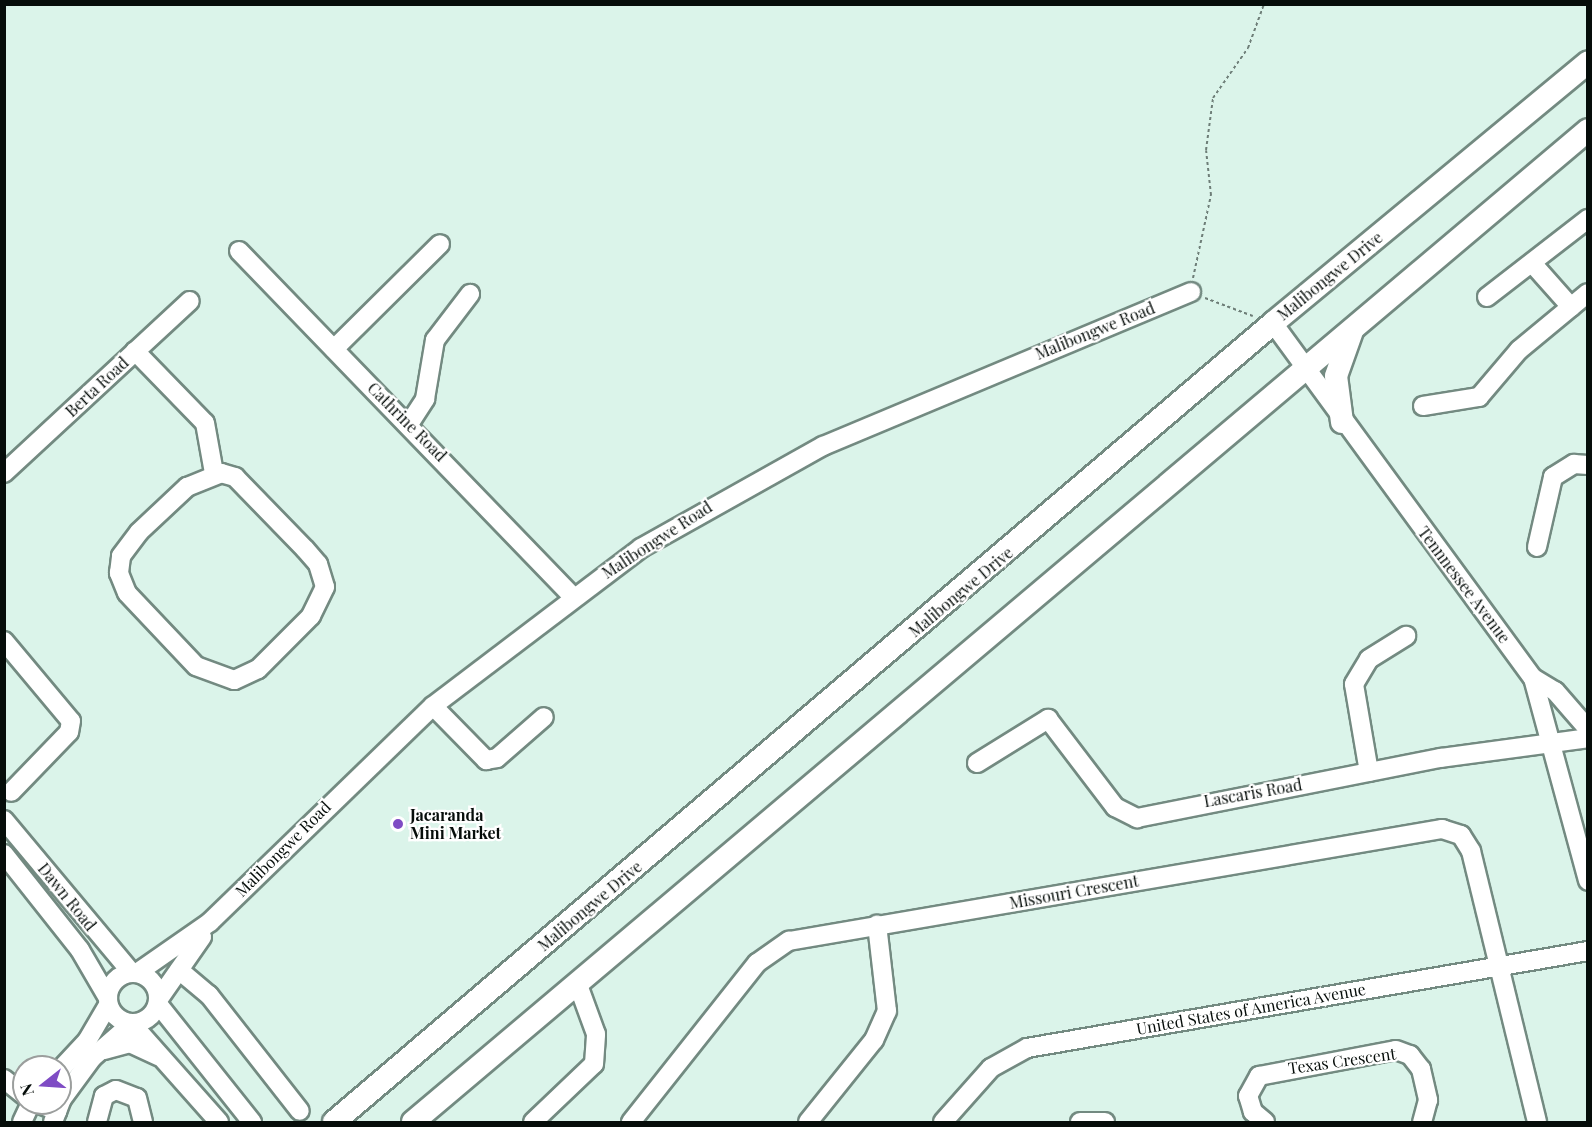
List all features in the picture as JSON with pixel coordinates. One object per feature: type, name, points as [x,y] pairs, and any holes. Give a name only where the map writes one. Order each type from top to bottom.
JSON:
[{"type":"main road","name":"Malibongwe Drive","points":[[334,1122],[1273,323],[1587,62]]},
{"type":"main road","points":[[412,1122],[1587,130]]},
{"type":"main road","points":[[1342,422],[1336,376],[1353,327]]},
{"type":"street","points":[[1487,297],[1587,219]]},
{"type":"street","points":[[334,349],[440,244]]},
{"type":"street","name":"Cathrine Road","points":[[239,251],[409,424],[572,596]]},
{"type":"street","points":[[1532,263],[1570,307]]},
{"type":"street","name":"Malibongwe Road","points":[[135,973],[210,922],[433,706],[572,596],[694,514],[823,446],[1191,292]]},
{"type":"street","points":[[1423,406],[1479,397],[1519,350],[1587,293]]},
{"type":"street","points":[[409,424],[425,399],[435,340],[470,294]]},
{"type":"street","name":"Berta Road","points":[[4,473],[190,301]]},
{"type":"street","name":"Tennnessee Avenue","points":[[1273,323],[1342,422],[1533,678],[1553,743],[1587,880]]},
{"type":"street","points":[[135,351],[205,423],[214,473]]},
{"type":"street","points":[[1537,547],[1553,477],[1574,464],[1587,465]]},
{"type":"street","points":[[214,473],[235,477],[318,564],[325,587],[311,616],[242,679],[218,678],[196,666],[127,593],[119,573],[121,556],[139,532],[187,487],[214,473]]},
{"type":"street","points":[[1369,772],[1354,684],[1369,659],[1406,636]]},
{"type":"street","points":[[4,641],[71,721],[69,732],[11,792]]},
{"type":"street","points":[[1533,678],[1556,691],[1587,729]]},
{"type":"street","points":[[433,706],[486,760],[497,758],[544,717]]},
{"type":"street","name":"Lascaris Road","points":[[977,763],[1048,718],[1115,807],[1137,818],[1369,772],[1587,738]]},
{"type":"street","name":"Dawn Road","points":[[4,820],[135,973]]},
{"type":"street","name":"Missouri Crescent","points":[[631,1122],[772,949],[805,937],[1442,829],[1461,835],[1471,851],[1537,1122]]},
{"type":"street","name":"Dawn Road","points":[[5,854],[80,950],[108,1001]]},
{"type":"street","name":"Malibongwe Road","points":[[158,1002],[210,922]]},
{"type":"street","points":[[808,1122],[874,1040],[887,1011],[877,925]]},
{"type":"street","name":"United States of America Avenue","points":[[943,1122],[991,1068],[1028,1048],[1587,951]]},
{"type":"street","points":[[179,970],[209,995],[300,1111]]},
{"type":"street","points":[[72,1057],[87,1041],[117,978],[135,973],[155,986],[158,1002],[252,1122]]},
{"type":"street","points":[[532,1122],[594,1064],[596,1034],[577,982]]},
{"type":"street","points":[[108,1001],[117,1018],[131,1024],[219,1122]]},
{"type":"street","points":[[55,1117],[92,1058],[131,1024],[148,1019],[158,1002]]},
{"type":"street","points":[[92,1058],[112,1046],[138,1044],[177,1073]]},
{"type":"street","name":"Texas Crescent","points":[[1265,1122],[1253,1112],[1248,1096],[1259,1076],[1396,1050],[1410,1055],[1421,1069],[1428,1100],[1422,1122]]},
{"type":"street","points":[[97,1122],[104,1096],[116,1090],[137,1098],[143,1122]]},
{"type":"street","points":[[1080,1122],[1106,1122]]},
{"type":"path","points":[[1264,4],[1248,48],[1213,98],[1206,150],[1211,195],[1191,292],[1273,323]]},
{"type":"place","name":"Jacaranda Mini Market","points":[[398,824]]}]
